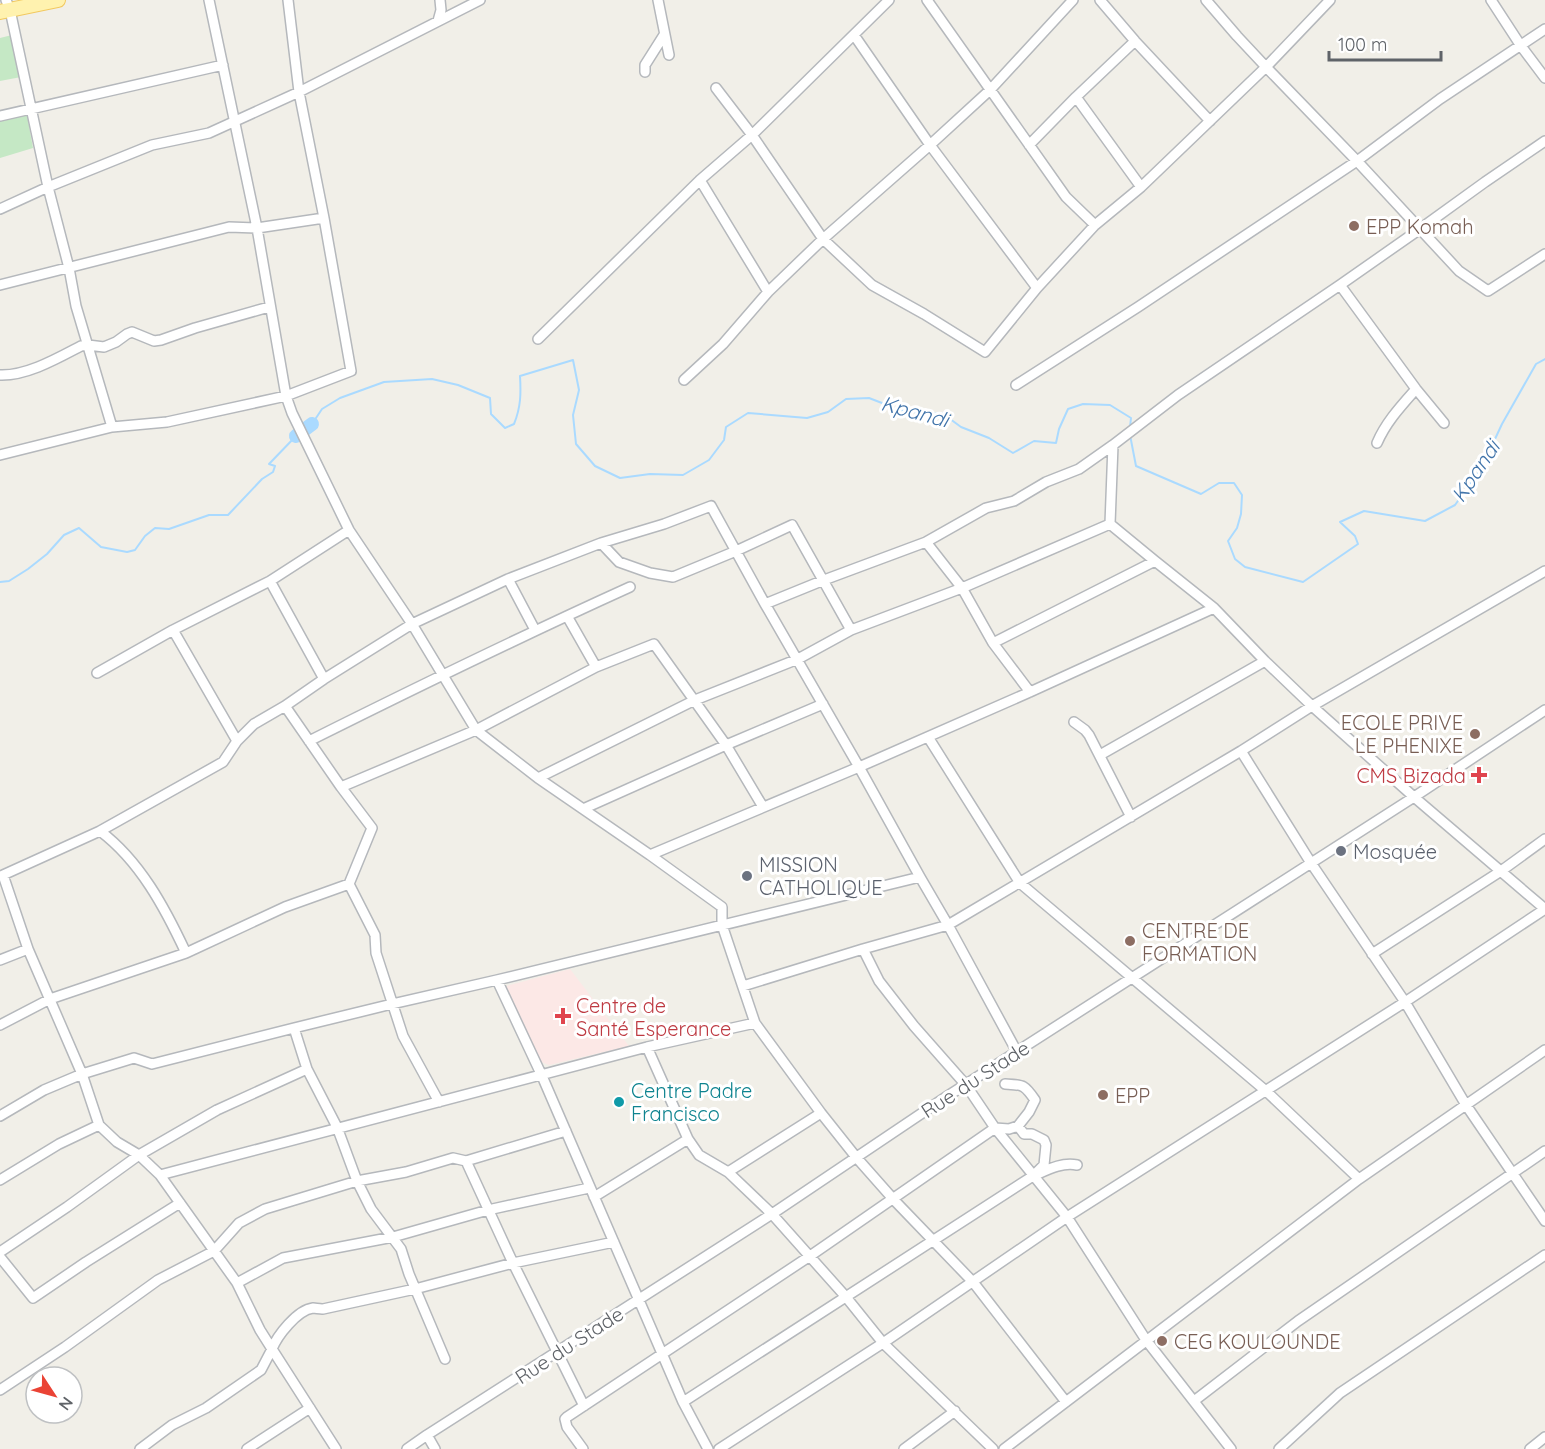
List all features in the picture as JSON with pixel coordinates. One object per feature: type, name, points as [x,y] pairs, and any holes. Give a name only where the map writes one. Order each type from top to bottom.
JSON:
[{"type":"main road","points":[[5,7],[58,0]]},
{"type":"street","points":[[209,0],[264,269],[286,396],[292,413],[349,530],[412,624],[476,730],[538,778],[722,907],[722,925],[755,1023],[856,1157],[973,1282],[1066,1402]]},
{"type":"street","points":[[0,455],[112,427],[167,422],[286,396],[351,371],[299,92],[288,0]]},
{"type":"street","points":[[438,21],[441,10],[440,0]]},
{"type":"street","points":[[0,209],[152,145],[209,133],[299,92],[480,0]]},
{"type":"street","points":[[658,0],[669,55]]},
{"type":"street","points":[[538,339],[699,180],[753,135],[889,0]]},
{"type":"street","points":[[927,0],[1066,197],[1095,225]]},
{"type":"street","points":[[684,380],[723,344],[768,292],[823,239],[990,90],[1073,0]]},
{"type":"street","points":[[1100,0],[1210,121]]},
{"type":"street","points":[[1206,0],[1266,67],[1358,160],[1458,271],[1488,291],[1545,254]]},
{"type":"street","points":[[716,88],[753,135],[823,239],[872,285],[985,352],[1036,288],[1095,225],[1141,187],[1210,121],[1330,0]]},
{"type":"street","points":[[1491,0],[1545,78]]},
{"type":"street","points":[[5,7],[32,108],[76,306],[112,427]]},
{"type":"street","points":[[1016,386],[1358,160],[1440,99],[1545,29]]},
{"type":"street","points":[[645,72],[645,65],[664,35]]},
{"type":"street","points":[[854,35],[930,145],[1036,288]]},
{"type":"street","points":[[1029,145],[1135,41]]},
{"type":"street","points":[[0,116],[222,65]]},
{"type":"street","points":[[1076,97],[1141,187]]},
{"type":"street","points":[[765,604],[926,543],[986,508],[1014,501],[1046,482],[1079,469],[1178,395],[1545,141]]},
{"type":"street","points":[[699,180],[768,292]]},
{"type":"street","points":[[0,285],[229,227],[256,228],[324,218]]},
{"type":"street","points":[[1340,285],[1416,389],[1444,423]]},
{"type":"street","points":[[0,375],[34,368],[81,346],[104,346],[132,332],[154,341],[161,340],[269,307]]},
{"type":"street","points":[[1377,443],[1383,429],[1416,389]]},
{"type":"street","points":[[1110,524],[1117,442]]},
{"type":"street","points":[[336,1449],[260,1330],[237,1283],[160,1174],[139,1155],[117,1142],[99,1125],[81,1074],[28,949],[3,875],[100,831],[223,762],[237,741],[254,724],[412,624],[508,579],[601,543],[664,524],[711,506],[859,766],[1017,1052]]},
{"type":"street","points":[[719,1449],[883,1343],[1067,1217],[1405,1002],[1545,909],[1312,706],[1264,661],[1214,608],[1110,524]]},
{"type":"street","points":[[538,778],[695,700],[798,659],[851,630],[962,588],[1110,524]]},
{"type":"street","points":[[601,543],[619,562],[650,573],[673,577],[792,525],[851,630]]},
{"type":"street","points":[[96,673],[173,630],[270,581],[349,530]]},
{"type":"street","points":[[926,543],[962,588],[993,643],[1030,692]]},
{"type":"street","points":[[993,643],[1155,561]]},
{"type":"street","points":[[743,986],[948,925],[1241,751],[1312,706],[1545,571]]},
{"type":"street","points":[[508,579],[535,630]]},
{"type":"street","points":[[270,581],[324,679]]},
{"type":"street","points":[[309,741],[442,674],[630,587]]},
{"type":"street","points":[[650,855],[928,737],[1214,608]]},
{"type":"street","points":[[567,616],[596,667]]},
{"type":"street","points":[[173,630],[237,741]]},
{"type":"street","points":[[341,787],[476,730],[596,667],[654,644],[726,745],[763,807]]},
{"type":"street","points":[[1100,755],[1264,661]]},
{"type":"street","points":[[583,809],[823,704]]},
{"type":"street","points":[[285,706],[372,828],[350,884],[375,935],[376,953],[403,1036],[439,1102]]},
{"type":"street","name":"Rue du Stade","points":[[407,1449],[1545,710]]},
{"type":"street","points":[[1074,722],[1085,730],[1131,817]]},
{"type":"street","points":[[928,737],[1020,883],[1266,1091],[1359,1179]]},
{"type":"street","points":[[1241,751],[1311,863],[1405,1002],[1466,1105],[1545,1221]]},
{"type":"street","points":[[100,831],[117,844],[153,892],[169,916],[186,952]]},
{"type":"street","points":[[1372,954],[1545,839]]},
{"type":"street","points":[[0,1116],[44,1089],[81,1074],[134,1058],[152,1064],[920,877]]},
{"type":"street","points":[[0,1025],[50,999],[186,952],[285,907],[350,884]]},
{"type":"street","points":[[0,960],[28,949]]},
{"type":"street","points":[[862,949],[879,981],[914,1026],[966,1084],[995,1128],[1067,1217],[1146,1340],[1231,1449]]},
{"type":"street","points":[[497,980],[542,1076],[683,1402],[708,1449]]},
{"type":"street","points":[[160,1174],[647,1047],[755,1023]]},
{"type":"street","points":[[294,1028],[307,1069],[337,1127],[357,1181],[371,1209],[401,1249],[409,1274],[445,1359]]},
{"type":"street","points":[[647,1047],[688,1139],[699,1155],[728,1172],[772,1214],[846,1297],[883,1343],[993,1449]]},
{"type":"street","points":[[1004,1449],[1359,1179],[1545,1050]]},
{"type":"street","points":[[0,1252],[139,1155],[217,1110],[307,1069]]},
{"type":"street","points":[[584,1449],[567,1427],[565,1419],[894,1200],[995,1128],[1009,1129],[1018,1126],[1035,1100],[1021,1085],[1005,1084]]},
{"type":"street","points":[[728,1172],[821,1113]]},
{"type":"street","points":[[0,1180],[59,1144],[99,1125]]},
{"type":"street","points":[[1018,1126],[1024,1134],[1032,1134],[1044,1140],[1046,1145],[1044,1165],[1033,1176]]},
{"type":"street","points":[[0,1390],[65,1347],[158,1280],[214,1251],[239,1223],[265,1209],[357,1181],[406,1172],[453,1158],[466,1161],[566,1131]]},
{"type":"street","points":[[237,1283],[282,1258],[393,1237],[488,1210],[592,1193],[688,1139]]},
{"type":"street","points":[[1194,1401],[1298,1321],[1545,1151]]},
{"type":"street","points":[[466,1161],[513,1263],[584,1406]]},
{"type":"street","points":[[683,1402],[1033,1176],[1053,1167],[1077,1165]]},
{"type":"street","points":[[0,1257],[33,1298],[180,1203]]},
{"type":"street","points":[[140,1449],[172,1425],[206,1408],[261,1370],[275,1340],[301,1312],[416,1289],[513,1263],[614,1242]]},
{"type":"street","points":[[1279,1449],[1340,1393],[1545,1255]]},
{"type":"street","points":[[260,1330],[276,1335],[282,1332]]},
{"type":"street","points":[[247,1449],[310,1408]]},
{"type":"street","points":[[904,1449],[955,1411]]},
{"type":"street","points":[[426,1435],[435,1449]]},
{"type":"street","points":[[1530,1449],[1545,1437]]},
{"type":"shaded area","name":"Centre de Santé Esperance","points":[[570,969],[629,1046],[549,1065],[541,1062],[506,986]]},
{"type":"green space","points":[[12,35],[21,77],[0,81],[0,38]]},
{"type":"green space","points":[[27,115],[33,148],[0,158],[0,121]]},
{"type":"waterway","name":"Kpandi","points":[[1130,435],[1136,466],[1201,494],[1219,483],[1234,483],[1242,495],[1241,514],[1237,528],[1228,541],[1235,559],[1245,567],[1303,582],[1358,544],[1355,536],[1340,522],[1364,511],[1425,521],[1455,505],[1481,469],[1502,424],[1536,364],[1545,359]]},
{"type":"waterway","name":"Kpandi","points":[[312,424],[322,409],[340,398],[384,382],[432,379],[458,385],[490,398],[491,414],[505,428],[514,424],[518,412],[520,376],[573,360],[579,390],[573,415],[576,444],[595,466],[620,478],[650,474],[683,475],[709,460],[724,440],[726,427],[748,413],[807,418],[828,412],[846,399],[869,398],[900,410],[928,414],[942,413],[961,427],[989,438],[1013,453],[1034,441],[1056,443],[1059,429],[1068,409],[1083,404],[1110,405],[1131,418],[1130,427]]},
{"type":"waterway","points":[[296,436],[312,424]]},
{"type":"waterway","points":[[0,582],[9,581],[28,569],[47,554],[64,535],[79,528],[101,547],[127,552],[135,550],[145,536],[155,528],[169,529],[209,515],[228,515],[262,479],[273,472],[275,466],[269,464],[296,436]]},
{"type":"place","name":"EPP Komah","points":[[1354,226]]},
{"type":"place","name":"ECOLE PRIVE LE PHENIXE","points":[[1475,734]]},
{"type":"place","name":"CMS Bizada","points":[[1479,775]]},
{"type":"place","name":"Mosquée","points":[[1341,851]]},
{"type":"place","name":"MISSION CATHOLIQUE","points":[[747,876]]},
{"type":"place","name":"CENTRE DE FORMATION","points":[[1130,941]]},
{"type":"place","name":"Centre de Santé Esperance","points":[[563,1016]]},
{"type":"place","name":"EPP","points":[[1103,1095]]},
{"type":"place","name":"Centre Padre Francisco","points":[[619,1102]]},
{"type":"place","name":"CEG KOULOUNDE","points":[[1162,1341]]}]
